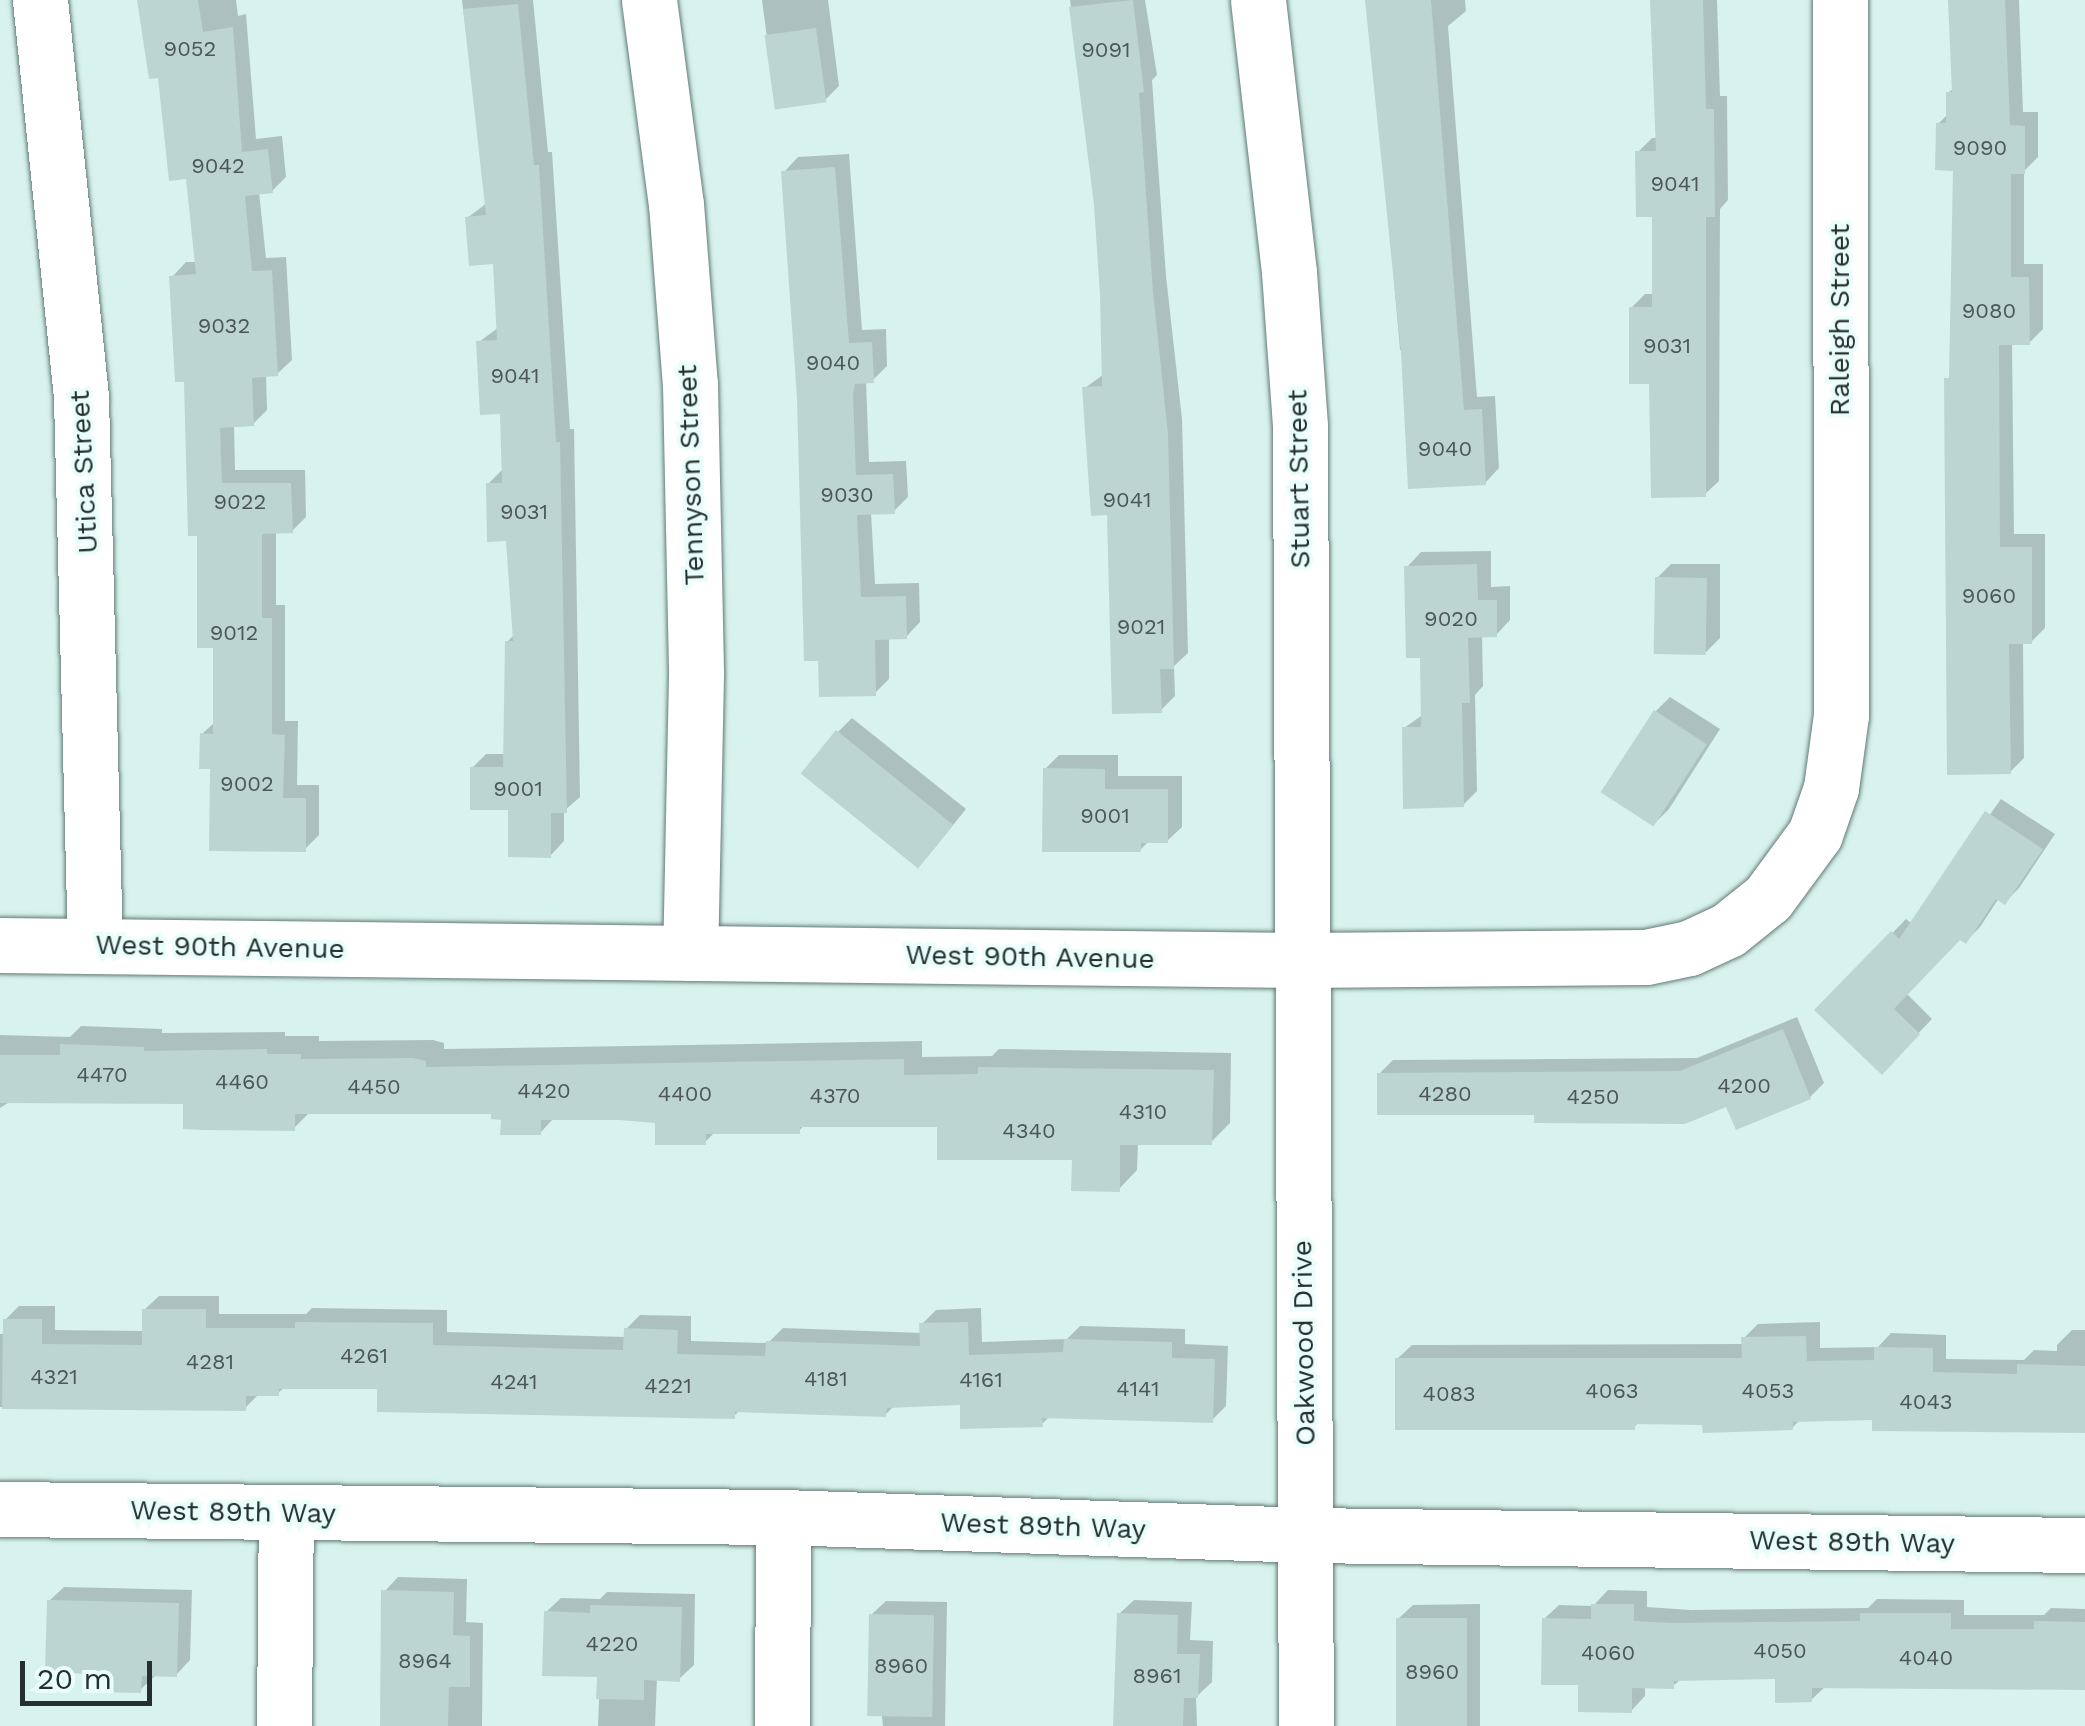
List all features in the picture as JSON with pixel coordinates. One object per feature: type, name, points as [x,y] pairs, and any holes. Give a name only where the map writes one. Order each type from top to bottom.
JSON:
[{"type":"street","name":"Utica Street","points":[[40,0],[81,398],[95,946]]},
{"type":"street","name":"Tennyson Street","points":[[649,0],[676,204],[690,384],[696,675],[690,953]]},
{"type":"street","name":"Stuart Street","points":[[1258,0],[1289,272],[1300,427],[1300,960]]},
{"type":"street","name":"Raleigh Street","points":[[1840,0],[1840,641]]},
{"type":"street","name":"West 90th Avenue","points":[[0,945],[1300,960],[1646,957],[1689,948],[1728,930],[1768,898],[1815,834],[1831,788],[1842,715],[1840,641]]},
{"type":"street","name":"Oakwood Drive","points":[[1300,960],[1306,1726]]},
{"type":"street","name":"West 89th Way","points":[[0,1509],[783,1517],[1306,1536],[2085,1544]]},
{"type":"street","points":[[284,1726],[286,1514]]},
{"type":"street","points":[[782,1726],[783,1517]]},
{"type":"building","points":[[137,0],[198,0],[203,32],[233,27],[242,152],[268,149],[273,193],[245,196],[252,271],[272,270],[278,376],[252,378],[254,426],[220,428],[222,483],[291,483],[293,533],[262,534],[262,618],[272,618],[272,734],[285,735],[283,798],[306,798],[306,852],[209,851],[210,769],[199,769],[200,733],[213,734],[213,648],[197,648],[197,536],[188,536],[184,382],[175,382],[169,276],[196,274],[186,179],[169,181],[158,78],[149,79]]},
{"type":"building","points":[[1133,0],[1144,92],[1139,93],[1168,434],[1174,669],[1160,669],[1162,713],[1112,714],[1107,515],[1091,516],[1082,387],[1102,386],[1100,295],[1094,205],[1069,7]]},
{"type":"building","points":[[1365,0],[1431,0],[1464,410],[1482,409],[1486,485],[1408,489],[1401,351]]},
{"type":"building","points":[[1650,0],[1703,0],[1706,109],[1714,109],[1715,217],[1706,217],[1706,497],[1651,498],[1649,384],[1629,384],[1629,307],[1652,307],[1652,217],[1636,217],[1635,151],[1656,151]]},
{"type":"building","points":[[1948,0],[2005,0],[2010,125],[2025,126],[2025,174],[2011,174],[2011,277],[2029,277],[2030,345],[1999,345],[2000,547],[2032,547],[2032,644],[2009,644],[2011,774],[1947,775],[1944,378],[1949,378],[1953,171],[1935,170],[1936,123],[1946,123],[1946,92],[1952,92]]},
{"type":"building","points":[[518,4],[534,165],[539,165],[556,442],[560,442],[567,813],[551,813],[551,858],[508,857],[508,810],[470,810],[470,767],[503,767],[505,641],[513,641],[506,541],[487,542],[486,483],[502,483],[500,414],[480,415],[476,341],[497,340],[493,264],[469,266],[465,217],[486,215],[463,9]]},
{"type":"building","points":[[816,28],[826,102],[775,110],[765,35]]},
{"type":"building","points":[[835,167],[849,343],[872,342],[874,383],[855,384],[853,395],[856,475],[893,474],[895,514],[857,515],[861,597],[906,596],[907,639],[875,640],[876,696],[819,697],[818,661],[804,661],[797,398],[781,171]]},
{"type":"building","points":[[1477,564],[1478,600],[1497,600],[1497,637],[1468,638],[1470,703],[1462,703],[1464,807],[1403,809],[1402,727],[1421,727],[1420,658],[1406,658],[1404,566]]},
{"type":"building","points":[[1655,577],[1707,578],[1706,655],[1654,654]]},
{"type":"building","points":[[1654,710],[1707,744],[1653,827],[1601,792]]},
{"type":"building","points":[[836,730],[953,825],[918,869],[801,774]]},
{"type":"building","points":[[1043,768],[1105,769],[1105,789],[1168,789],[1168,843],[1141,843],[1141,852],[1042,852]]},
{"type":"building","points":[[1985,811],[2043,849],[2005,905],[1996,899],[1966,944],[1960,940],[1894,1009],[1920,1034],[1882,1075],[1814,1010],[1891,931],[1899,939]]},
{"type":"building","points":[[1783,1029],[1811,1099],[1736,1130],[1726,1107],[1685,1124],[1534,1123],[1534,1115],[1377,1115],[1377,1073],[1680,1071]]},
{"type":"building","points":[[60,1044],[144,1047],[144,1051],[267,1049],[267,1054],[301,1054],[301,1059],[413,1058],[426,1061],[426,1067],[904,1059],[904,1075],[978,1074],[978,1067],[1214,1070],[1212,1145],[1120,1145],[1120,1192],[1071,1191],[1072,1160],[937,1160],[937,1127],[800,1127],[800,1134],[706,1134],[706,1145],[655,1145],[655,1123],[619,1120],[541,1120],[541,1135],[500,1135],[501,1120],[491,1119],[491,1114],[295,1114],[295,1131],[202,1130],[183,1129],[183,1104],[0,1103],[0,1055],[60,1055]]},
{"type":"building","points":[[142,1309],[206,1309],[206,1328],[295,1328],[295,1322],[433,1323],[433,1345],[623,1350],[624,1328],[678,1330],[677,1354],[765,1356],[766,1341],[920,1346],[919,1323],[968,1322],[969,1355],[1063,1352],[1064,1339],[1172,1342],[1172,1358],[1215,1359],[1213,1423],[1042,1418],[1043,1427],[960,1429],[960,1405],[887,1408],[886,1417],[735,1412],[735,1419],[377,1412],[377,1389],[279,1389],[279,1396],[246,1396],[246,1411],[2,1409],[3,1319],[42,1319],[42,1344],[142,1345]]},
{"type":"building","points":[[1806,1336],[1807,1361],[1874,1360],[1874,1347],[1933,1348],[1933,1372],[2017,1374],[2017,1364],[2085,1366],[2085,1433],[1872,1431],[1872,1420],[1793,1422],[1793,1430],[1703,1433],[1702,1425],[1635,1424],[1635,1430],[1395,1430],[1395,1358],[1742,1358],[1741,1337]]},
{"type":"building","points":[[381,1590],[454,1592],[453,1635],[470,1636],[470,1687],[449,1687],[448,1726],[380,1726]]},
{"type":"building","points":[[47,1600],[179,1603],[177,1677],[142,1676],[141,1693],[92,1692],[92,1674],[45,1672]]},
{"type":"building","points":[[1591,1604],[1634,1604],[1634,1621],[1675,1623],[1860,1621],[1860,1613],[1951,1613],[1951,1629],[2034,1629],[2034,1621],[2085,1622],[2085,1690],[1812,1688],[1812,1702],[1775,1703],[1775,1679],[1674,1681],[1674,1689],[1632,1688],[1632,1713],[1578,1712],[1578,1685],[1541,1685],[1542,1618],[1591,1619]]},
{"type":"building","points":[[590,1605],[682,1607],[680,1682],[644,1680],[644,1700],[596,1699],[597,1677],[542,1676],[544,1611],[590,1613]]},
{"type":"building","points":[[1117,1613],[1178,1615],[1177,1654],[1200,1654],[1198,1698],[1184,1698],[1183,1726],[1113,1726]]},
{"type":"building","points":[[869,1614],[934,1615],[932,1717],[867,1716]]},
{"type":"building","points":[[1396,1618],[1467,1618],[1467,1726],[1396,1726]]}]
